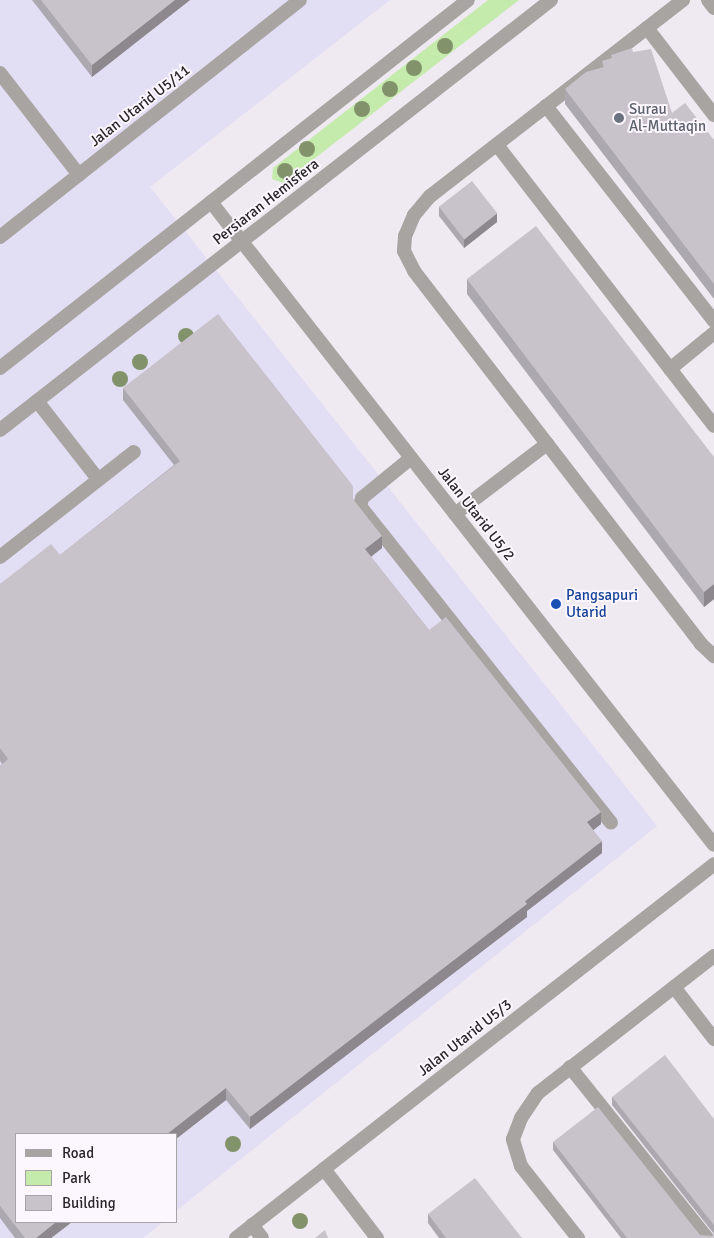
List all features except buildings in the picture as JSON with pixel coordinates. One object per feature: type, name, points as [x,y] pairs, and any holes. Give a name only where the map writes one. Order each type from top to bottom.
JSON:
[{"type":"street","name":"Jalan Utarid U5/11","points":[[0,237],[300,0]]},
{"type":"street","points":[[0,368],[468,0]]},
{"type":"street","name":"Persiaran Hemisfera","points":[[0,430],[551,0]]},
{"type":"street","points":[[683,0],[425,202],[414,215],[405,236],[404,251],[414,270],[547,444],[701,644],[714,656]]},
{"type":"street","points":[[708,0],[714,8]]},
{"type":"street","points":[[647,28],[714,115]]},
{"type":"street","points":[[0,73],[80,175]]},
{"type":"street","points":[[546,106],[714,321]]},
{"type":"street","points":[[497,145],[714,426]]},
{"type":"street","name":"Jalan Utarid U5/2","points":[[212,202],[714,846]]},
{"type":"street","points":[[670,369],[714,334]]},
{"type":"street","points":[[37,401],[98,479]]},
{"type":"street","points":[[455,514],[547,444]]},
{"type":"street","points":[[0,557],[134,452]]},
{"type":"street","points":[[411,458],[362,498],[360,506],[611,823]]},
{"type":"street","name":"Jalan Utarid U5/3","points":[[236,1238],[714,864]]},
{"type":"street","points":[[578,1238],[521,1166],[513,1139],[521,1118],[538,1093],[714,956]]},
{"type":"street","points":[[674,987],[714,1039]]},
{"type":"street","points":[[570,1067],[707,1238]]},
{"type":"street","points":[[324,1169],[377,1238]]},
{"type":"street","points":[[252,1225],[262,1238]]},
{"type":"shaded area","points":[[0,0],[390,0],[150,187],[657,826],[178,1209],[178,1133],[15,1133],[15,1223],[162,1223],[143,1238],[0,1238]]},
{"type":"green space","points":[[488,0],[519,0],[283,183],[272,179],[273,168]]},
{"type":"place","name":"Surau Al-Muttaqin","points":[[619,118]]},
{"type":"place","name":"Pangsapuri Utarid","points":[[556,604]]}]
